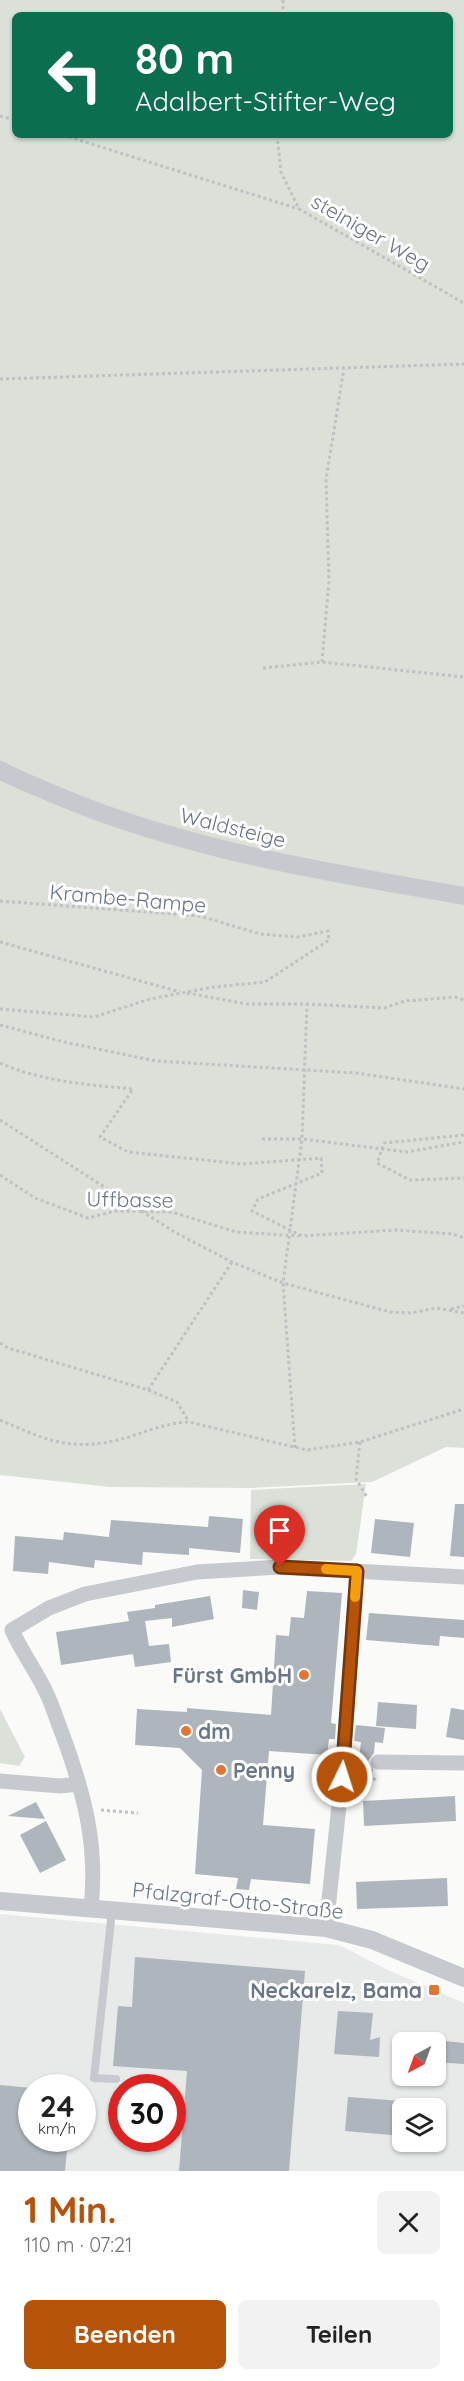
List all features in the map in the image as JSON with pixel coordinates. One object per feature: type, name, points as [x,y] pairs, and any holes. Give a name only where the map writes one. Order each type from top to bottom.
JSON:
[{"type":"street","name":"Waldsteige","points":[[0,770],[82,806],[191,840],[309,869],[464,896]]},
{"type":"street","points":[[91,1908],[94,1875],[91,1832],[79,1784],[46,1691],[6,1629],[85,1594],[198,1572],[280,1567],[464,1577]]},
{"type":"street","points":[[326,1928],[342,1777],[357,1571]]},
{"type":"street","points":[[378,1762],[464,1763]]},
{"type":"street","points":[[0,1781],[60,1786],[79,1784]]},
{"type":"street","name":"Pfalzgraf-Otto-Straße","points":[[0,1901],[326,1928],[372,1940],[464,1977]]},
{"type":"lane","points":[[108,2079],[94,2078],[112,1909]]},
{"type":"path","points":[[73,138],[299,209]]},
{"type":"path","name":"steiniger Weg","points":[[277,138],[281,172],[299,209],[464,303]]},
{"type":"path","points":[[0,379],[464,364]]},
{"type":"path","points":[[322,662],[329,580],[326,480],[344,368]]},
{"type":"path","points":[[263,668],[322,662],[464,677]]},
{"type":"path","name":"Krambe-Rampe","points":[[0,901],[200,916],[260,934],[298,937],[328,931],[329,940],[265,982],[150,999],[94,1017],[0,1009]]},
{"type":"path","points":[[0,942],[184,993],[247,1004],[384,1008],[405,1001],[454,997],[464,1000]]},
{"type":"path","points":[[295,1448],[283,1283],[302,1139],[307,1004]]},
{"type":"path","points":[[0,1024],[64,1042],[156,1061],[356,1073],[464,1089]]},
{"type":"path","points":[[0,1063],[48,1077],[132,1089],[100,1137],[128,1152],[242,1164],[321,1158],[322,1173],[258,1199],[252,1211],[291,1233],[302,1236],[395,1230],[453,1234],[464,1239]]},
{"type":"path","points":[[0,1120],[176,1233],[232,1262],[283,1283],[390,1312],[411,1313],[425,1309],[450,1309],[464,1306]]},
{"type":"path","points":[[464,1135],[384,1143],[377,1163],[410,1180],[464,1178]]},
{"type":"path","points":[[262,1139],[302,1139],[407,1152],[464,1142]]},
{"type":"path","name":"Uffbasse","points":[[0,1175],[35,1198],[88,1218],[115,1211],[172,1212],[236,1232],[291,1233]]},
{"type":"path","points":[[148,1390],[232,1262]]},
{"type":"path","points":[[450,1309],[464,1313]]},
{"type":"path","points":[[0,1343],[8,1348],[148,1390],[177,1401],[189,1422]]},
{"type":"path","points":[[0,1420],[54,1443],[103,1443],[170,1423],[189,1422],[307,1450],[360,1442],[464,1409]]},
{"type":"path","points":[[360,1442],[356,1479],[367,1497]]},
{"type":"path","points":[[342,1777],[375,1779],[378,1762]]},
{"type":"path","points":[[96,1809],[138,1814]]},
{"type":"shaded area","points":[[0,0],[464,0],[464,1448],[446,1447],[372,1482],[250,1488],[110,1487],[0,1475]]},
{"type":"shaded area","points":[[366,1484],[356,1554],[351,1561],[250,1559],[251,1490]]},
{"type":"shaded area","points":[[0,1709],[25,1757],[19,1766],[0,1763]]},
{"type":"shaded area","points":[[0,1914],[339,1945],[388,1970],[464,2003],[464,2171],[0,2171]]},
{"type":"building","points":[[455,1504],[464,1504],[464,1557],[450,1556]]},
{"type":"building","points":[[209,1516],[243,1519],[240,1553],[189,1548],[189,1555],[143,1552],[142,1565],[95,1560],[94,1568],[49,1562],[48,1574],[13,1571],[15,1536],[63,1540],[64,1532],[109,1537],[111,1520],[208,1527]]},
{"type":"building","points":[[375,1519],[414,1523],[410,1557],[371,1553]]},
{"type":"building","points":[[243,1590],[259,1592],[257,1610],[242,1608]]},
{"type":"building","points":[[307,1591],[342,1593],[331,1723],[336,1724],[335,1739],[329,1739],[327,1755],[269,1751],[263,1825],[315,1829],[310,1884],[251,1879],[249,1890],[236,1889],[238,1878],[195,1874],[202,1770],[180,1748],[135,1745],[137,1709],[187,1712],[187,1708],[271,1715],[276,1635],[289,1636],[291,1617],[304,1618]]},
{"type":"building","points":[[210,1596],[214,1619],[172,1627],[172,1618],[145,1621],[149,1646],[169,1644],[171,1662],[135,1667],[133,1654],[61,1665],[56,1632],[129,1621],[127,1612]]},
{"type":"building","points":[[369,1613],[464,1620],[464,1638],[440,1636],[439,1646],[366,1640]]},
{"type":"building","points":[[378,1702],[417,1705],[416,1729],[376,1726]]},
{"type":"building","points":[[451,1708],[464,1710],[464,1740],[446,1737]]},
{"type":"building","points":[[356,1725],[385,1728],[383,1743],[375,1742],[374,1753],[368,1761],[373,1770],[372,1777],[357,1775],[361,1742],[354,1741]]},
{"type":"building","points":[[455,1796],[456,1821],[364,1826],[363,1801]]},
{"type":"building","points":[[36,1802],[45,1819],[8,1816]]},
{"type":"building","points":[[46,1821],[66,1860],[40,1873],[20,1835]]},
{"type":"building","points":[[447,1878],[448,1906],[357,1909],[356,1882]]},
{"type":"building","points":[[135,1957],[305,1971],[289,2171],[179,2171],[181,2152],[186,2152],[187,2071],[113,2066],[118,2006],[132,2007]]},
{"type":"building","points":[[338,2011],[373,2013],[370,2040],[380,2037],[379,2057],[334,2054]]},
{"type":"building","points":[[446,2041],[464,2043],[464,2064],[446,2063]]},
{"type":"building","points":[[0,2085],[18,2087],[18,2152],[67,2152],[65,2171],[0,2171]]},
{"type":"building","points":[[348,2097],[392,2100],[392,2135],[345,2131]]},
{"type":"slow traffic","points":[[326,1569],[357,1571],[355,1597]]},
{"type":"place","name":"Fürst GmbH","points":[[304,1675]]},
{"type":"place","name":"dm","points":[[186,1731]]},
{"type":"place","name":"Penny","points":[[221,1770]]},
{"type":"place","name":"Neckarelz, Bama","points":[[434,1990]]},
{"type":"route","points":[[280,1567],[357,1571],[342,1777]]}]
